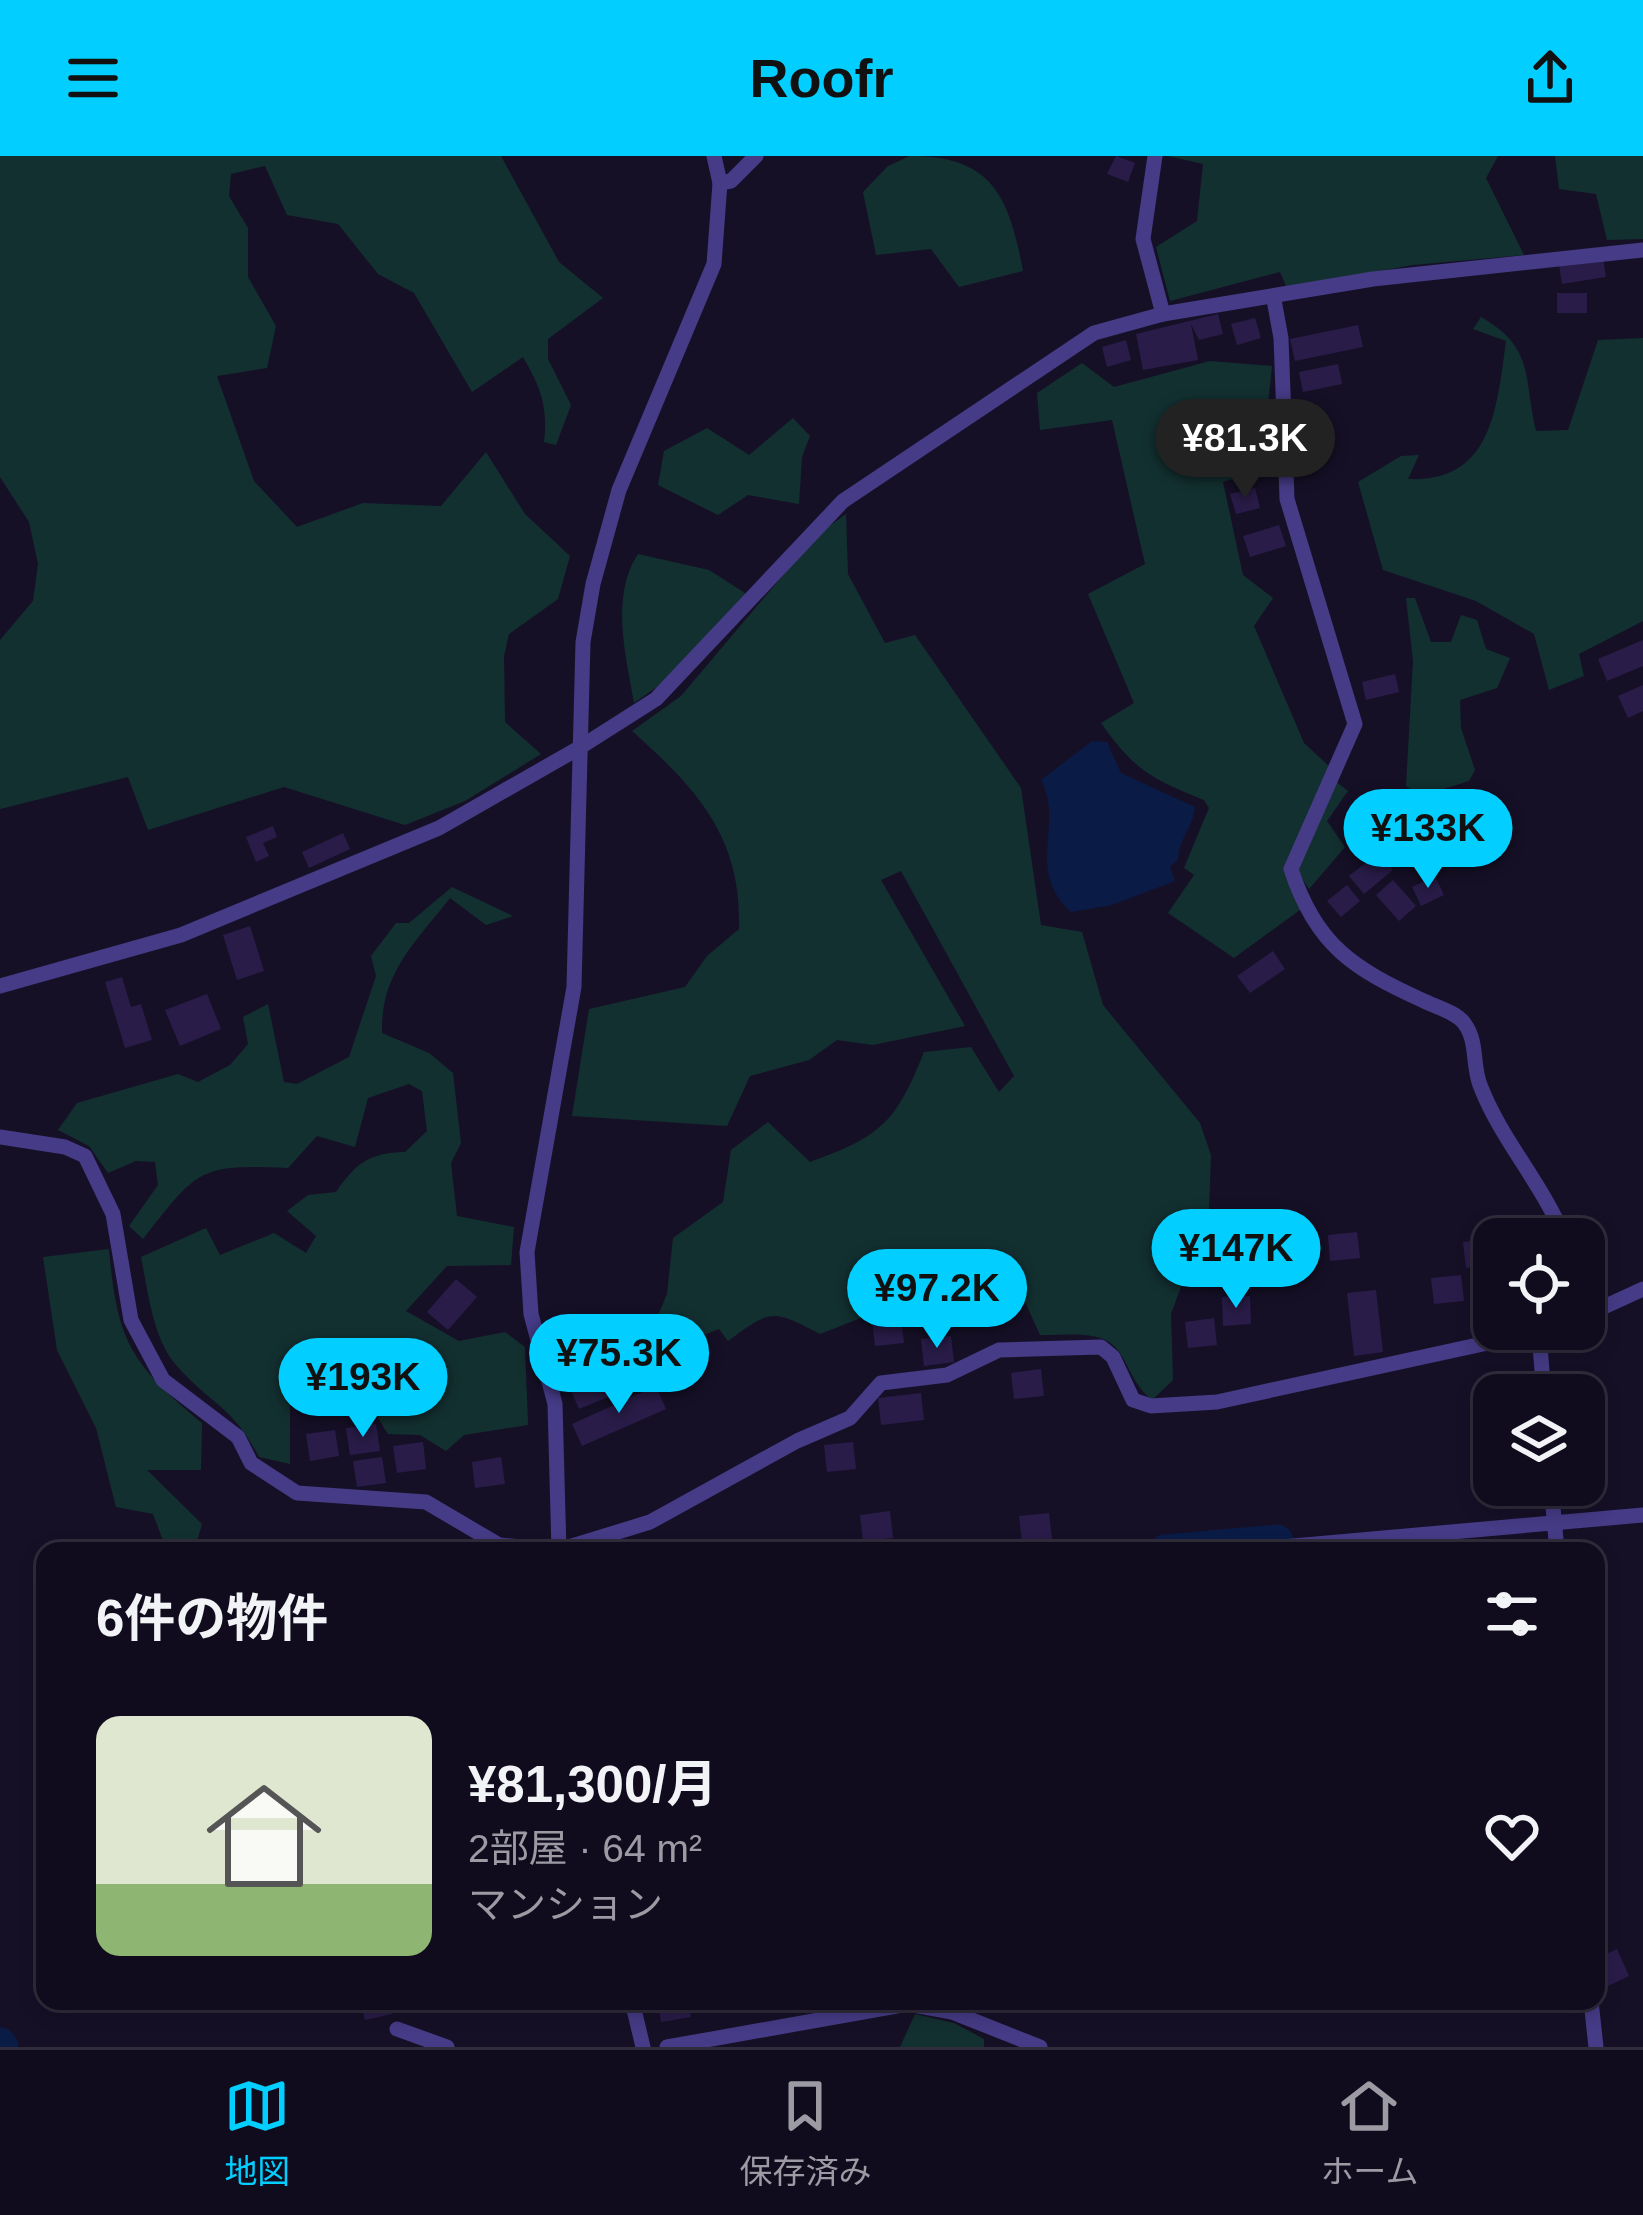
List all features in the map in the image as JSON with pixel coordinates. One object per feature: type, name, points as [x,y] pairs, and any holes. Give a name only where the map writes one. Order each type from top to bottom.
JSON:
[{"type":"street","points":[[559,1542],[555,1404],[531,1313],[527,1252],[574,987],[584,642],[593,584],[619,490],[714,264],[720,183],[714,156]]},
{"type":"street","points":[[720,183],[731,181],[756,156]]},
{"type":"street","points":[[1155,156],[1143,239],[1163,314]]},
{"type":"street","points":[[0,986],[86,965],[224,918],[439,828],[579,748],[656,699],[807,536],[880,472],[1094,333],[1163,314],[1274,300],[1372,279],[1643,250]]},
{"type":"street","points":[[1274,300],[1281,338],[1287,499],[1355,724],[1291,869],[1324,934],[1356,969],[1462,1018],[1473,1039],[1476,1074],[1487,1104],[1528,1163],[1555,1218]]},
{"type":"street","points":[[0,1137],[65,1147],[86,1156],[113,1214],[131,1320],[163,1380],[238,1437],[251,1463],[297,1493],[426,1502],[494,1542]]},
{"type":"street","points":[[1605,1306],[1643,1288]]},
{"type":"street","points":[[587,1542],[650,1522],[797,1441],[850,1418],[881,1383],[947,1375],[998,1350],[1101,1347],[1113,1357],[1133,1400],[1151,1406],[1217,1402],[1473,1347]]},
{"type":"street","points":[[1553,1506],[1556,1542]]},
{"type":"street","points":[[1325,1542],[1643,1515]]},
{"type":"street","points":[[634,2010],[643,2047]]},
{"type":"street","points":[[667,2047],[879,2010]]},
{"type":"street","points":[[939,2010],[1040,2047]]},
{"type":"street","points":[[1592,2010],[1596,2047]]},
{"type":"street","points":[[397,2029],[447,2047]]},
{"type":"green space","points":[[0,156],[501,156],[559,262],[603,298],[548,339],[548,359],[571,405],[556,445],[544,442],[542,398],[523,357],[472,392],[414,293],[378,274],[338,224],[287,215],[265,166],[231,174],[229,196],[248,228],[248,277],[276,326],[267,368],[217,376],[254,481],[297,527],[363,503],[441,506],[486,452],[525,514],[570,556],[558,599],[509,634],[504,656],[505,722],[541,754],[465,801],[405,825],[284,787],[148,830],[128,777],[0,809],[0,640],[33,601],[38,564],[29,522],[0,477]]},
{"type":"green space","points":[[910,156],[961,164],[992,186],[1011,222],[1023,271],[959,287],[931,249],[876,255],[863,192],[888,166]]},
{"type":"green space","points":[[1168,156],[1498,156],[1486,178],[1524,255],[1413,265],[1287,288],[1280,272],[1170,301],[1156,247],[1197,221],[1203,164]]},
{"type":"green space","points":[[1555,156],[1643,156],[1643,239],[1607,240],[1596,194],[1559,189]]},
{"type":"green space","points":[[1481,317],[1519,352],[1536,431],[1568,430],[1598,340],[1643,338],[1643,621],[1579,654],[1584,676],[1549,690],[1534,634],[1476,601],[1383,570],[1358,482],[1401,456],[1419,455],[1408,479],[1436,477],[1474,455],[1493,415],[1506,341],[1473,329]]},
{"type":"green space","points":[[1210,361],[1272,366],[1261,471],[1223,482],[1243,575],[1273,598],[1254,626],[1304,743],[1331,768],[1285,870],[1300,910],[1234,958],[1168,913],[1194,875],[1184,868],[1209,808],[1204,800],[1145,771],[1101,723],[1134,703],[1088,594],[1145,564],[1112,420],[1040,430],[1037,393],[1082,363],[1114,387]]},
{"type":"green space","points":[[793,418],[810,436],[802,457],[799,504],[748,495],[718,515],[658,485],[664,451],[707,428],[749,455]]},
{"type":"green space","points":[[846,514],[848,574],[885,643],[915,635],[1021,788],[1041,925],[1082,932],[1103,1005],[1200,1123],[1211,1155],[1209,1211],[1171,1314],[1173,1380],[1152,1400],[1113,1345],[1084,1335],[1040,1335],[1026,1304],[956,1282],[934,1283],[878,1299],[861,1318],[820,1334],[772,1316],[728,1341],[719,1329],[661,1352],[650,1334],[667,1294],[673,1238],[723,1202],[731,1150],[768,1122],[810,1162],[854,1144],[884,1123],[895,1111],[924,1052],[971,1047],[999,1092],[1014,1076],[901,871],[881,880],[965,1026],[873,1045],[837,1040],[809,1060],[750,1076],[727,1126],[572,1116],[589,1009],[685,987],[707,956],[739,929],[738,896],[724,841],[677,773],[632,731],[681,696],[818,534]]},
{"type":"green space","points":[[638,554],[709,570],[748,595],[672,676],[634,703],[622,607],[629,571]]},
{"type":"green space","points":[[1406,598],[1415,598],[1431,642],[1451,642],[1461,615],[1477,620],[1486,649],[1510,658],[1497,688],[1460,700],[1461,728],[1475,770],[1469,781],[1421,796],[1406,786],[1413,661]]},
{"type":"green space","points":[[1335,781],[1348,791],[1327,821],[1345,847],[1309,889],[1295,868]]},
{"type":"green space","points":[[452,887],[513,916],[486,925],[450,898],[393,976],[382,1033],[429,1053],[453,1073],[461,1143],[451,1163],[457,1216],[514,1227],[511,1265],[447,1266],[406,1311],[459,1341],[505,1332],[525,1347],[528,1425],[464,1435],[446,1451],[420,1435],[388,1434],[367,1401],[290,1403],[290,1464],[259,1457],[230,1416],[169,1355],[153,1314],[141,1257],[206,1228],[220,1255],[274,1233],[306,1253],[316,1236],[287,1211],[308,1195],[336,1192],[364,1161],[405,1152],[427,1131],[422,1091],[409,1084],[368,1098],[355,1147],[317,1136],[288,1168],[235,1168],[202,1176],[176,1198],[143,1239],[129,1226],[158,1185],[155,1162],[136,1161],[108,1173],[89,1146],[58,1130],[77,1103],[178,1074],[198,1082],[230,1065],[248,1044],[243,1017],[268,1004],[284,1082],[297,1084],[349,1057],[376,976],[371,956],[396,923],[409,923]]},
{"type":"green space","points":[[109,1249],[117,1307],[132,1348],[158,1383],[202,1423],[201,1470],[147,1470],[202,1524],[197,1542],[164,1542],[153,1514],[116,1507],[96,1428],[57,1350],[43,1257]]},
{"type":"green space","points":[[915,2014],[954,2023],[984,2039],[984,2047],[900,2047]]},
{"type":"water","points":[[1092,741],[1107,742],[1121,773],[1195,807],[1178,860],[1170,866],[1175,881],[1112,905],[1071,912],[1050,879],[1049,813],[1041,780]]},
{"type":"building","points":[[1116,156],[1135,163],[1128,182],[1107,174]]},
{"type":"building","points":[[1603,259],[1606,277],[1562,284],[1559,265]]},
{"type":"building","points":[[1557,293],[1587,293],[1587,313],[1557,313]]},
{"type":"building","points":[[1218,314],[1223,334],[1199,340],[1191,324],[1198,360],[1143,370],[1136,334]]},
{"type":"building","points":[[1255,318],[1261,338],[1237,345],[1231,324]]},
{"type":"building","points":[[1358,325],[1363,347],[1295,361],[1290,339]]},
{"type":"building","points":[[1126,340],[1131,360],[1107,367],[1102,347]]},
{"type":"building","points":[[1338,364],[1342,384],[1303,392],[1299,372]]},
{"type":"building","points":[[1255,488],[1260,508],[1236,514],[1230,494]]},
{"type":"building","points":[[1279,525],[1286,546],[1250,557],[1243,536]]},
{"type":"building","points":[[1643,640],[1643,666],[1607,681],[1598,659]]},
{"type":"building","points":[[1395,674],[1399,692],[1366,700],[1362,682]]},
{"type":"building","points":[[1643,685],[1643,711],[1628,718],[1618,696]]},
{"type":"building","points":[[1417,808],[1437,824],[1390,856],[1376,835]]},
{"type":"building","points":[[273,826],[277,837],[263,843],[269,856],[256,862],[246,837]]},
{"type":"building","points":[[343,833],[350,849],[309,868],[302,852]]},
{"type":"building","points":[[1378,853],[1393,870],[1364,894],[1349,876]]},
{"type":"building","points":[[1435,876],[1444,895],[1421,906],[1412,887]]},
{"type":"building","points":[[1393,880],[1416,906],[1399,921],[1376,895]]},
{"type":"building","points":[[1347,885],[1360,901],[1341,917],[1327,901]]},
{"type":"building","points":[[250,926],[264,971],[237,980],[223,935]]},
{"type":"building","points":[[1273,951],[1285,969],[1250,993],[1237,976]]},
{"type":"building","points":[[122,977],[131,1007],[141,1004],[152,1040],[125,1048],[105,982]]},
{"type":"building","points":[[207,994],[221,1029],[180,1046],[165,1010]]},
{"type":"building","points":[[1357,1232],[1360,1258],[1330,1261],[1328,1235]]},
{"type":"building","points":[[1473,1241],[1473,1267],[1466,1268],[1463,1242]]},
{"type":"building","points":[[1461,1275],[1464,1301],[1434,1304],[1431,1278]]},
{"type":"building","points":[[456,1279],[477,1297],[448,1330],[427,1312]]},
{"type":"building","points":[[1376,1290],[1383,1352],[1354,1356],[1347,1293]]},
{"type":"building","points":[[941,1293],[944,1320],[914,1323],[911,1296]]},
{"type":"building","points":[[1250,1296],[1251,1324],[1223,1326],[1222,1297]]},
{"type":"building","points":[[901,1316],[904,1343],[875,1346],[872,1320]]},
{"type":"building","points":[[1214,1318],[1217,1345],[1188,1348],[1185,1322]]},
{"type":"building","points":[[592,1334],[601,1359],[573,1369],[564,1344]]},
{"type":"building","points":[[951,1336],[954,1362],[924,1366],[921,1339]]},
{"type":"building","points":[[621,1365],[630,1388],[579,1409],[569,1386]]},
{"type":"building","points":[[1041,1369],[1044,1396],[1014,1399],[1011,1373]]},
{"type":"building","points":[[656,1386],[666,1409],[582,1446],[572,1424]]},
{"type":"building","points":[[921,1393],[924,1420],[881,1425],[878,1398]]},
{"type":"building","points":[[376,1424],[380,1451],[350,1455],[346,1428]]},
{"type":"building","points":[[335,1430],[339,1456],[310,1461],[306,1434]]},
{"type":"building","points":[[423,1442],[426,1469],[397,1473],[393,1446]]},
{"type":"building","points":[[853,1442],[856,1469],[827,1472],[824,1445]]},
{"type":"building","points":[[382,1457],[386,1483],[357,1487],[353,1461]]},
{"type":"building","points":[[501,1457],[505,1484],[475,1488],[472,1462]]},
{"type":"building","points":[[890,1511],[893,1538],[863,1541],[860,1515]]},
{"type":"building","points":[[1049,1513],[1052,1539],[1022,1542],[1019,1516]]},
{"type":"building","points":[[1617,1949],[1629,1976],[1608,1986],[1605,1955]]},
{"type":"building","points":[[362,2010],[391,2010],[392,2014],[365,2020]]},
{"type":"building","points":[[659,2010],[690,2010],[691,2017],[661,2022]]},
{"type":"waterway","points":[[1266,1542],[1277,1541]]}]
